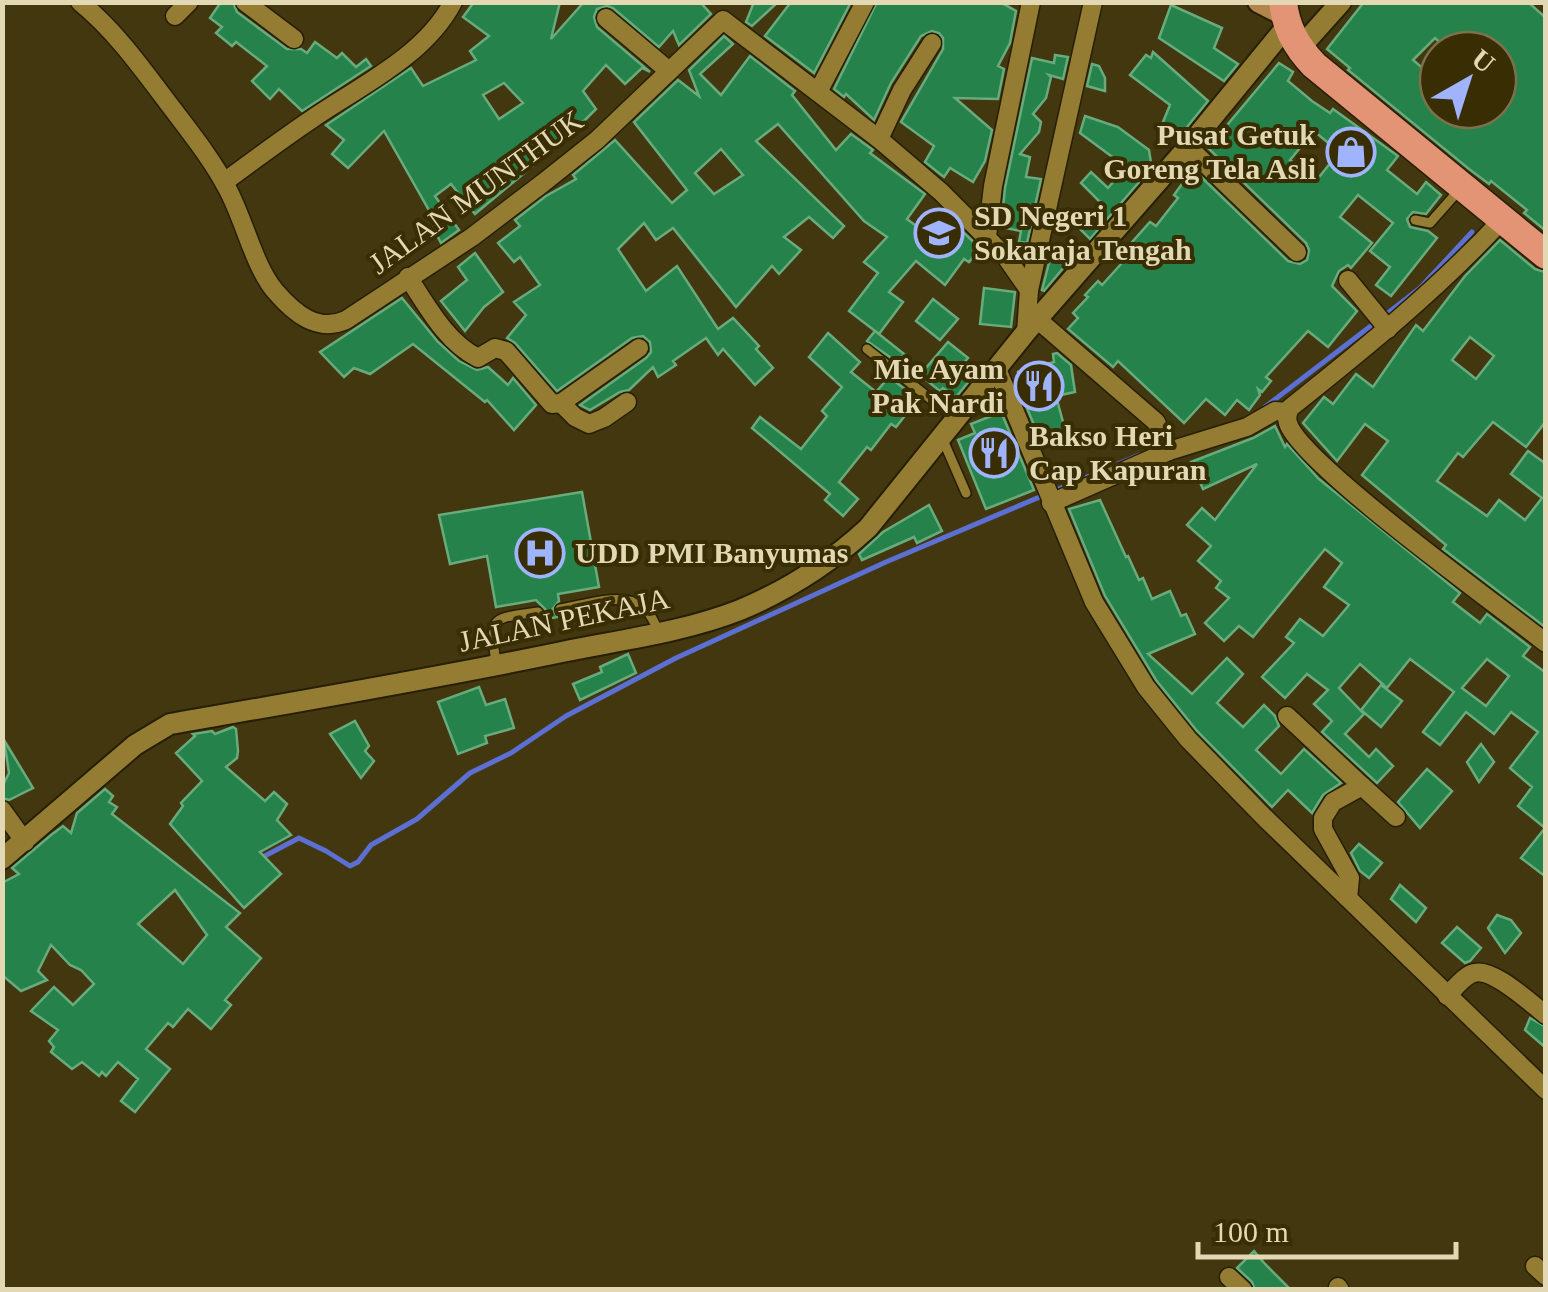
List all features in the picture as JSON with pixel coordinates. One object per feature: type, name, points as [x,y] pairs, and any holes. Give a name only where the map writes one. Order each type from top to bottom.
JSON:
[{"type":"highway","points":[[1288,23],[1325,75],[1502,220],[1542,246]]},
{"type":"main road","points":[[1258,2],[1288,23]]},
{"type":"street","points":[[80,2],[116,36],[224,182],[386,72],[444,20],[454,2]]},
{"type":"street","points":[[245,2],[294,39]]},
{"type":"street","points":[[818,92],[865,2]]},
{"type":"street","points":[[986,237],[1031,2]]},
{"type":"street","points":[[1093,2],[1029,290],[1031,326],[1156,422],[1169,451]]},
{"type":"street","name":"JALAN PEKAJA","points":[[2,859],[135,745],[170,724],[497,666],[658,632],[741,609],[809,576],[868,528],[1031,326],[1188,147],[1288,23],[1340,2]]},
{"type":"street","points":[[606,18],[669,71]]},
{"type":"street","name":"JALAN MUNTHUK","points":[[224,182],[244,222],[262,275],[278,296],[314,324],[330,327],[472,237],[543,183],[596,140],[724,20],[879,139],[1006,257],[1029,290]]},
{"type":"street","points":[[879,139],[902,90],[932,43]]},
{"type":"street","points":[[1188,147],[1297,252]]},
{"type":"street","points":[[1287,412],[1382,322],[1458,268],[1502,220]]},
{"type":"street","points":[[408,278],[438,322],[469,354],[478,358],[501,348],[552,404],[561,403],[639,348]]},
{"type":"street","points":[[1348,280],[1382,322]]},
{"type":"street","points":[[997,369],[1094,602],[1146,687],[1188,739],[1415,966],[1546,1090]]},
{"type":"street","points":[[561,403],[588,424],[627,402]]},
{"type":"street","points":[[1048,496],[1247,427],[1275,410],[1287,412]]},
{"type":"street","points":[[1287,412],[1288,423],[1298,440],[1328,468],[1402,532],[1546,643]]},
{"type":"street","points":[[1287,716],[1396,818]]},
{"type":"street","points":[[1348,898],[1350,878],[1324,829],[1323,818],[1334,802],[1362,786]]},
{"type":"street","points":[[2,810],[25,842]]},
{"type":"street","points":[[1447,996],[1470,974],[1490,973],[1546,1015]]},
{"type":"lane","points":[[1415,220],[1430,223],[1462,187]]},
{"type":"lane","points":[[868,349],[956,419]]},
{"type":"lane","points":[[942,438],[966,493]]},
{"type":"lane","points":[[560,609],[619,599],[631,601],[643,604],[652,613],[658,632]]},
{"type":"lane","points":[[497,666],[494,624],[499,618],[538,612]]},
{"type":"building","points":[[221,2],[233,2],[237,12],[287,49],[307,53],[315,42],[337,58],[342,53],[356,67],[366,59],[371,66],[302,111],[279,89],[270,99],[252,81],[267,66],[236,42],[232,46],[216,33],[222,27],[210,18]]},
{"type":"building","points":[[474,2],[560,2],[551,39],[584,2],[700,2],[711,14],[679,45],[673,31],[659,47],[613,8],[597,9],[597,27],[650,72],[642,68],[625,84],[606,65],[583,91],[596,109],[475,214],[451,184],[435,196],[459,230],[441,243],[433,228],[435,221],[384,131],[348,168],[332,154],[344,140],[326,125],[411,68],[423,86],[476,60],[470,51],[489,36],[463,17]],"holes":[[[504,83],[523,103],[499,119],[483,95]]]},
{"type":"building","points":[[754,2],[778,2],[752,26],[746,22]]},
{"type":"building","points":[[791,2],[851,2],[814,73],[765,36]]},
{"type":"building","points":[[877,2],[1000,2],[1016,11],[1010,43],[998,66],[1004,69],[998,99],[955,98],[992,130],[985,161],[973,182],[950,168],[944,177],[925,162],[934,146],[901,122],[943,49],[939,33],[932,31],[921,36],[891,83],[874,120],[846,94],[844,97],[834,89]]},
{"type":"building","points":[[1364,2],[1528,2],[1546,18],[1546,231],[1524,213],[1527,210],[1421,130],[1518,130],[1518,30],[1418,30],[1418,55],[1413,60],[1418,64],[1418,127],[1327,49]]},
{"type":"building","points":[[1171,5],[1222,28],[1214,48],[1238,64],[1224,81],[1159,38]]},
{"type":"building","points":[[724,36],[733,44],[700,74],[721,95],[750,56],[795,91],[792,95],[836,150],[851,134],[925,194],[907,219],[949,251],[963,232],[980,248],[969,262],[964,259],[945,285],[916,261],[889,292],[903,302],[879,334],[849,311],[878,273],[864,262],[887,237],[864,221],[778,124],[756,141],[844,226],[833,238],[809,217],[784,237],[801,250],[779,274],[772,266],[736,307],[673,228],[656,240],[644,223],[618,249],[646,291],[677,266],[718,329],[733,318],[773,368],[755,385],[723,349],[718,355],[706,338],[658,377],[653,367],[629,390],[590,410],[580,405],[646,358],[651,352],[650,342],[643,336],[632,338],[557,391],[507,338],[526,315],[514,302],[540,285],[520,257],[514,262],[498,243],[520,226],[515,220],[576,179],[573,175],[615,140],[672,203],[687,190],[634,122],[678,80],[699,96],[689,70]],"holes":[[[721,149],[743,175],[714,194],[695,173]]]},
{"type":"building","points":[[1153,52],[1208,101],[1179,137],[1163,122],[1170,105],[1130,75]]},
{"type":"building","points":[[1055,55],[1068,57],[1063,79],[1049,75],[1046,98],[1033,114],[1041,122],[1039,132],[1020,154],[1030,157],[1026,177],[1041,179],[1027,243],[1019,242],[1021,231],[1001,227],[1005,188],[1032,58],[1054,63]]},
{"type":"building","points":[[1279,63],[1293,72],[1288,81],[1312,101],[1330,113],[1333,109],[1398,156],[1387,170],[1417,194],[1426,182],[1441,195],[1426,214],[1413,212],[1407,219],[1410,227],[1428,231],[1437,238],[1391,296],[1376,285],[1390,267],[1370,251],[1393,223],[1358,195],[1340,217],[1372,243],[1351,268],[1348,265],[1339,271],[1332,286],[1357,311],[1328,347],[1308,331],[1266,377],[1271,381],[1262,392],[1258,389],[1260,395],[1249,410],[1237,400],[1225,415],[1206,399],[1184,423],[1118,361],[1113,367],[1068,329],[1078,318],[1073,313],[1088,297],[1085,295],[1098,281],[1102,285],[1122,263],[1117,259],[1150,222],[1156,226],[1178,198],[1174,195],[1193,169],[1288,261],[1300,264],[1307,260],[1306,243],[1208,148]],"holes":[[[1314,131],[1339,152],[1316,181],[1290,160]]]},
{"type":"building","points":[[1092,64],[1099,66],[1105,78],[1105,91],[1087,86]]},
{"type":"building","points":[[1085,116],[1118,127],[1149,150],[1151,163],[1090,239],[1079,228],[1103,205],[1081,183],[1091,172],[1108,188],[1126,167],[1080,133]]},
{"type":"building","points":[[1500,240],[1535,269],[1546,272],[1546,421],[1526,447],[1493,422],[1463,457],[1458,453],[1437,481],[1487,516],[1499,500],[1525,520],[1542,498],[1511,474],[1528,451],[1546,464],[1545,627],[1443,549],[1446,545],[1362,475],[1388,441],[1365,424],[1337,461],[1303,423],[1324,397],[1333,404],[1356,374],[1373,387],[1416,325],[1423,331],[1465,276]],"holes":[[[1470,337],[1494,356],[1476,379],[1452,360]]]},
{"type":"building","points":[[475,253],[503,292],[484,307],[465,331],[441,301],[467,280],[458,267]]},
{"type":"building","points":[[1051,255],[1065,266],[1044,291],[1042,290]]},
{"type":"building","points":[[984,288],[1015,292],[1011,327],[980,324]]},
{"type":"building","points":[[402,298],[459,361],[477,370],[488,367],[508,385],[513,378],[536,405],[514,430],[487,400],[413,344],[370,374],[354,368],[344,377],[320,352]]},
{"type":"building","points":[[933,299],[958,319],[940,340],[916,321]]},
{"type":"building","points":[[875,331],[904,354],[897,362],[867,341]]},
{"type":"building","points":[[828,333],[860,362],[851,372],[876,392],[889,377],[918,399],[896,427],[891,424],[871,450],[867,447],[839,482],[858,499],[843,516],[825,500],[830,494],[752,428],[760,417],[801,449],[827,416],[822,411],[842,387],[809,357]]},
{"type":"building","points":[[948,342],[968,358],[962,365],[975,374],[956,397],[943,388],[940,391],[920,375]]},
{"type":"building","points":[[1053,354],[1071,365],[1075,392],[1056,396],[1067,437],[1042,444],[1018,387],[1018,372],[1054,362]]},
{"type":"building","points":[[994,395],[1034,490],[986,509],[958,440],[975,433],[971,424],[999,413]]},
{"type":"building","points":[[1275,426],[1285,447],[1287,444],[1319,479],[1460,593],[1453,602],[1480,623],[1487,614],[1530,647],[1523,656],[1546,673],[1546,877],[1521,858],[1545,828],[1518,806],[1532,787],[1510,768],[1538,732],[1511,712],[1494,734],[1466,712],[1440,745],[1423,732],[1454,692],[1410,659],[1387,688],[1360,664],[1339,688],[1364,714],[1345,734],[1369,757],[1376,749],[1393,766],[1377,783],[1322,732],[1332,721],[1314,704],[1328,690],[1307,674],[1285,698],[1262,677],[1294,643],[1286,637],[1300,619],[1323,636],[1349,605],[1324,587],[1342,563],[1325,549],[1253,637],[1239,626],[1224,641],[1205,623],[1229,598],[1216,588],[1221,581],[1198,561],[1211,546],[1187,525],[1202,508],[1215,520],[1257,464],[1203,489],[1191,462]],"holes":[[[1487,659],[1509,676],[1486,706],[1462,688]]]},
{"type":"building","name":"UDD PMI Banyumas","points":[[582,492],[599,587],[558,594],[559,601],[552,610],[558,617],[540,620],[546,610],[536,600],[496,607],[487,556],[450,564],[439,515]]},
{"type":"building","points":[[1100,500],[1126,557],[1139,580],[1143,578],[1152,599],[1170,591],[1181,616],[1186,614],[1195,634],[1148,654],[1192,694],[1227,658],[1243,674],[1217,703],[1243,727],[1264,705],[1279,726],[1256,750],[1281,774],[1304,749],[1341,783],[1323,795],[1312,813],[1288,790],[1272,807],[1197,731],[1156,680],[1105,596],[1069,509]]},
{"type":"building","points":[[929,505],[942,531],[917,543],[914,537],[862,560],[859,554],[883,532]]},
{"type":"building","points":[[628,654],[636,673],[580,700],[573,684],[602,672],[600,667]]},
{"type":"building","points":[[1381,685],[1402,701],[1381,727],[1361,710]]},
{"type":"building","points":[[479,687],[486,705],[505,699],[514,728],[485,736],[487,743],[458,754],[438,702]]},
{"type":"building","points":[[355,721],[369,746],[365,751],[374,761],[361,778],[330,734]]},
{"type":"building","points":[[233,727],[237,758],[226,767],[265,801],[274,792],[287,804],[277,820],[291,835],[260,852],[281,874],[244,908],[170,824],[183,806],[181,803],[202,781],[176,753],[193,734],[215,734]]},
{"type":"building","points":[[4,740],[33,788],[9,800],[2,798],[9,773]]},
{"type":"building","points":[[1481,744],[1494,762],[1479,782],[1467,762]]},
{"type":"building","points":[[1427,769],[1452,791],[1420,828],[1398,802]]},
{"type":"building","points":[[105,789],[113,796],[109,802],[117,807],[112,814],[240,913],[226,927],[261,958],[225,1000],[231,1005],[211,1029],[188,1009],[173,1027],[168,1023],[146,1049],[170,1069],[135,1112],[121,1101],[138,1079],[118,1062],[106,1076],[102,1072],[99,1076],[82,1062],[72,1069],[51,1052],[54,1047],[49,1041],[58,1030],[31,1011],[54,987],[73,1005],[94,984],[81,970],[70,965],[51,945],[38,971],[47,980],[21,991],[2,975],[2,883],[19,874],[12,868],[63,826],[71,833],[77,813]],"holes":[[[175,890],[207,935],[183,964],[138,924]]]},
{"type":"building","points":[[1359,844],[1382,863],[1369,878],[1360,871],[1351,853]]},
{"type":"building","points":[[1400,885],[1426,908],[1416,922],[1391,899]]},
{"type":"building","points":[[1497,915],[1511,920],[1521,933],[1505,953],[1488,928]]},
{"type":"building","points":[[1457,927],[1481,948],[1465,963],[1442,943]]},
{"type":"building","points":[[1530,1018],[1546,1027],[1546,1048],[1525,1030]]},
{"type":"building","points":[[1254,1251],[1291,1290],[1255,1290],[1237,1268]]},
{"type":"waterway","points":[[1384,316],[1420,288],[1472,232]]},
{"type":"waterway","points":[[1265,407],[1376,322]]},
{"type":"waterway","points":[[259,859],[299,838],[350,866],[371,845],[417,819],[470,773],[676,658],[886,562],[1139,455]]},
{"type":"place","name":"Pusat Getuk Goreng Tela Asli","points":[[1351,152]]},
{"type":"place","name":"SD Negeri 1 Sokaraja Tengah","points":[[939,233]]},
{"type":"place","name":"Mie Ayam Pak Nardi","points":[[1039,386]]},
{"type":"place","name":"Bakso Heri Cap Kapuran","points":[[994,453]]},
{"type":"place","name":"UDD PMI Banyumas","points":[[540,553]]}]
